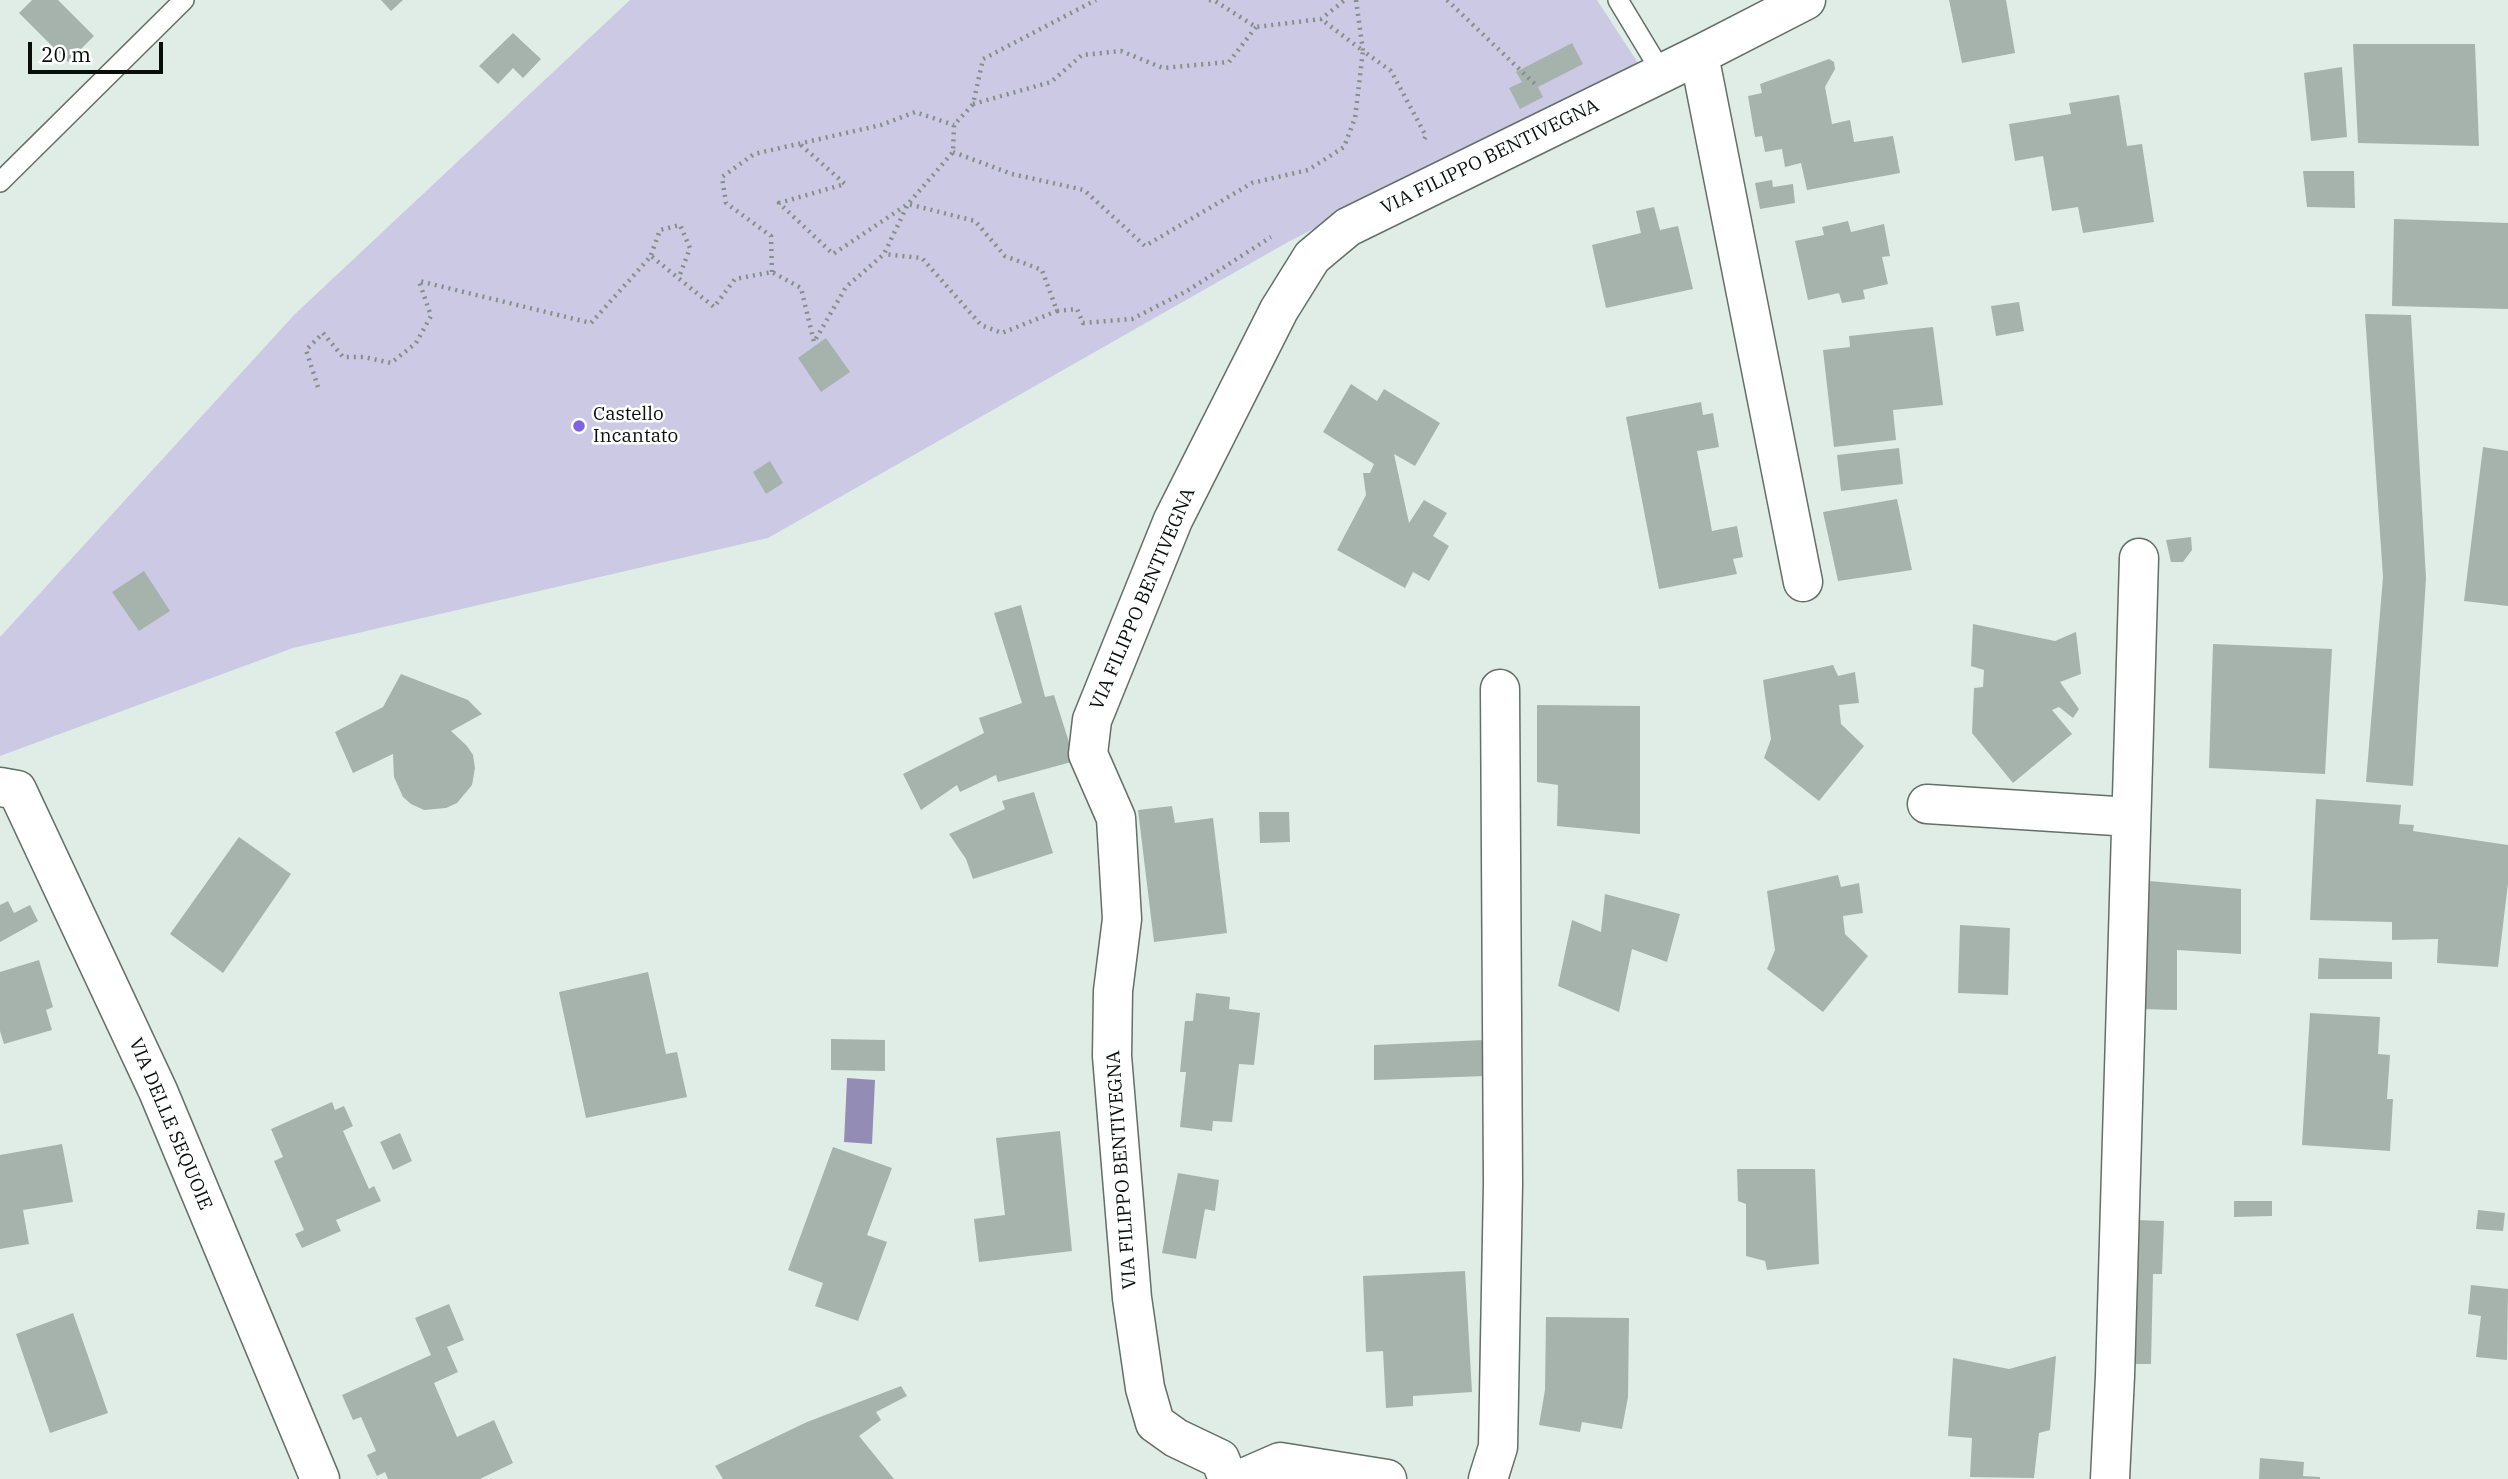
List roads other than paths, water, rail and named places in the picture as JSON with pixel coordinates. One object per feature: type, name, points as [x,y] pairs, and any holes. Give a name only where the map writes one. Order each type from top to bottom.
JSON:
[{"type":"street","name":"VIA FILIPPO BENTIVEGNA","points":[[1228,1479],[1220,1459],[1176,1438],[1155,1423],[1145,1388],[1132,1298],[1112,1056],[1113,991],[1122,919],[1116,818],[1088,754],[1093,720],[1173,520],[1279,310],[1312,257],[1348,227],[1806,0]]},
{"type":"street","points":[[1699,55],[1803,582]]},
{"type":"street","points":[[2110,1479],[2139,558]]},
{"type":"street","points":[[1488,1479],[1498,1447],[1503,1184],[1500,689]]},
{"type":"street","name":"VIA DELLE SEQUOIE","points":[[0,787],[17,790],[152,1079],[320,1479]]},
{"type":"street","points":[[1927,804],[2131,817]]},
{"type":"street","points":[[1241,1479],[1280,1462],[1308,1473],[1387,1479]]},
{"type":"lane","points":[[0,182],[184,0]]},
{"type":"lane","points":[[1618,0],[1662,73]]},
{"type":"place","name":"Castello Incantato","points":[[579,426]]}]
